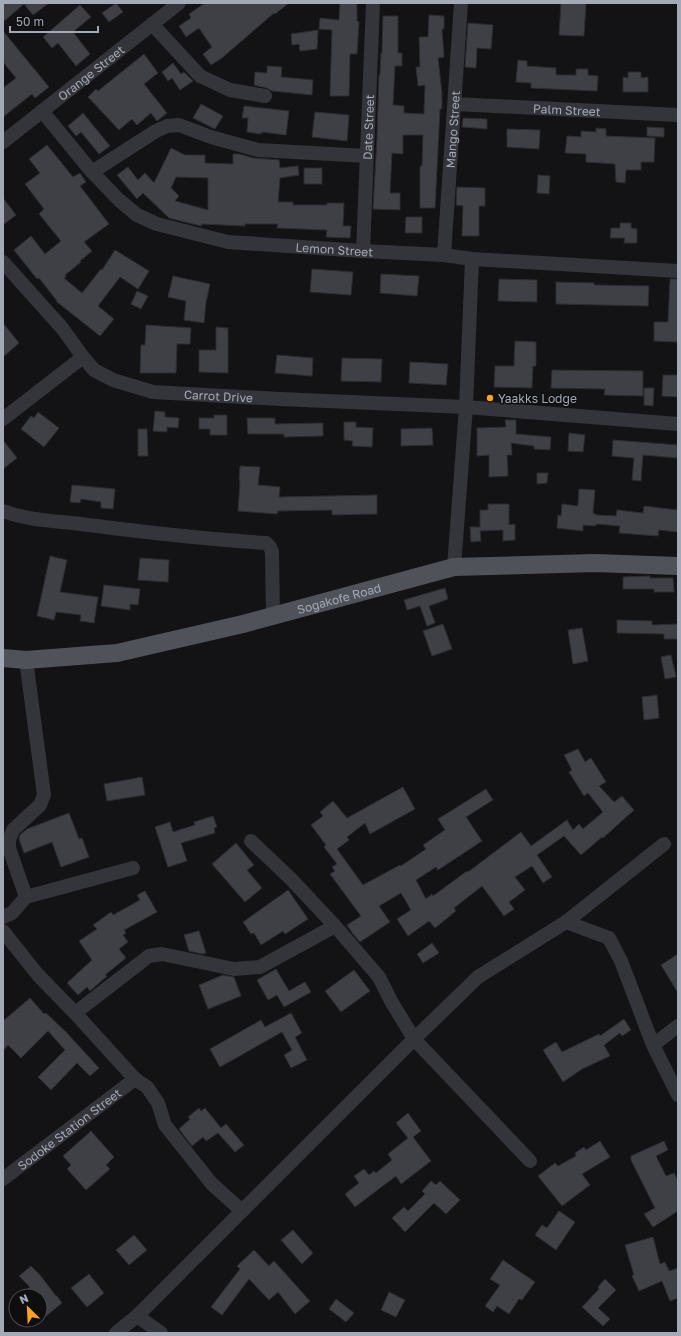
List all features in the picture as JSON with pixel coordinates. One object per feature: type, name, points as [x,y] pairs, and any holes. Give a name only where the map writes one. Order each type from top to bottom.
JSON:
[{"type":"main road","name":"Sogakofe Road","points":[[3,658],[26,660],[117,653],[243,624],[454,567],[596,563],[678,566]]},
{"type":"street","name":"Orange Street","points":[[3,142],[180,3]]},
{"type":"street","name":"Date Street","points":[[363,251],[373,3]]},
{"type":"street","name":"Mango Street","points":[[444,255],[461,3]]},
{"type":"street","points":[[152,24],[200,76],[230,90],[265,96]]},
{"type":"street","name":"Palm Street","points":[[455,104],[678,115]]},
{"type":"street","name":"Lemon Street","points":[[42,111],[92,172],[119,200],[137,215],[157,224],[228,242],[444,255],[472,259],[678,271]]},
{"type":"street","points":[[92,172],[156,131],[167,126],[180,125],[211,137],[258,150],[367,156]]},
{"type":"street","points":[[454,567],[466,407],[472,259]]},
{"type":"street","name":"Carrot Drive","points":[[3,262],[62,328],[94,370],[113,380],[153,392],[466,407],[678,424]]},
{"type":"street","points":[[3,419],[83,357]]},
{"type":"street","points":[[3,510],[16,516],[83,525],[220,540],[266,543],[272,552],[273,616]]},
{"type":"street","points":[[26,660],[44,795],[40,805],[12,830],[9,840],[9,848],[26,897]]},
{"type":"street","points":[[250,841],[291,879],[335,926],[379,977],[391,1001],[414,1039],[530,1161]]},
{"type":"street","points":[[116,1333],[137,1316],[478,977],[566,922],[664,844]]},
{"type":"street","points":[[3,917],[12,912],[26,897],[133,868]]},
{"type":"street","points":[[566,922],[609,938],[621,961],[653,1046],[678,1095]]},
{"type":"street","points":[[75,1013],[149,956],[162,954],[234,968],[260,967],[335,926]]},
{"type":"street","points":[[3,931],[38,975],[135,1079],[147,1086],[158,1103],[165,1124],[212,1184],[242,1211]]},
{"type":"street","points":[[653,1046],[678,1026]]},
{"type":"street","name":"Sodoke Station Street","points":[[3,1179],[135,1079]]},
{"type":"street","points":[[137,1316],[161,1333]]},
{"type":"building","points":[[3,3],[49,3],[33,15],[24,4],[3,22]]},
{"type":"building","points":[[116,3],[123,12],[109,22],[102,13]]},
{"type":"building","points":[[205,3],[289,3],[275,14],[274,13],[222,58],[211,65],[203,54],[212,47],[199,28],[186,37],[179,26],[191,18],[189,14]]},
{"type":"building","points":[[340,3],[357,3],[357,21],[359,22],[357,54],[350,54],[349,96],[330,96],[332,30],[319,29],[320,18],[339,20]]},
{"type":"building","points":[[561,3],[586,3],[584,36],[559,35]]},
{"type":"building","points":[[80,5],[91,17],[73,32],[90,54],[76,66],[58,43],[52,48],[43,37]]},
{"type":"building","points":[[429,15],[444,16],[444,29],[442,29],[444,57],[438,58],[442,93],[442,109],[440,109],[435,208],[420,208],[420,166],[422,166],[423,135],[403,135],[403,154],[392,153],[390,193],[400,193],[400,210],[373,209],[383,16],[398,16],[398,53],[402,53],[402,66],[395,66],[393,105],[404,106],[404,113],[424,114],[425,85],[418,86],[416,67],[420,67],[419,37],[428,37]]},
{"type":"building","points":[[468,23],[493,25],[491,49],[477,48],[476,68],[465,67]]},
{"type":"building","points":[[318,30],[317,49],[300,51],[299,44],[292,45],[291,34]]},
{"type":"building","points":[[3,31],[49,87],[35,98],[32,94],[3,117],[3,88],[16,78],[3,62]]},
{"type":"building","points":[[144,54],[158,73],[144,84],[167,113],[157,121],[151,113],[137,125],[132,119],[119,130],[88,97],[96,89],[98,91]]},
{"type":"building","points":[[518,60],[527,61],[527,66],[556,68],[556,75],[576,75],[576,69],[588,69],[588,75],[598,76],[597,91],[531,88],[531,83],[516,82]]},
{"type":"building","points":[[173,63],[181,74],[184,72],[193,81],[180,90],[172,78],[168,81],[162,72]]},
{"type":"building","points":[[267,66],[282,67],[281,77],[313,80],[312,95],[272,91],[267,88],[254,85],[255,72],[267,73]]},
{"type":"building","points":[[628,72],[641,72],[641,78],[648,77],[648,92],[623,92],[623,77],[628,78]]},
{"type":"building","points":[[201,104],[223,116],[215,129],[193,118]]},
{"type":"building","points":[[244,106],[289,111],[286,135],[247,132],[248,118],[242,118]]},
{"type":"building","points":[[315,112],[349,115],[347,141],[312,137]]},
{"type":"building","points":[[83,113],[110,146],[99,154],[81,132],[76,136],[68,126]]},
{"type":"building","points":[[463,118],[487,119],[487,129],[462,127]]},
{"type":"building","points":[[647,127],[664,128],[664,137],[647,136]]},
{"type":"building","points":[[596,128],[606,129],[606,136],[655,138],[654,162],[641,162],[641,170],[626,170],[625,183],[616,182],[615,164],[586,162],[586,154],[565,153],[567,136],[581,137],[581,131],[596,132]]},
{"type":"building","points":[[507,129],[540,130],[539,149],[507,147]]},
{"type":"building","points":[[47,145],[73,177],[80,173],[86,182],[80,186],[109,224],[84,242],[92,251],[65,275],[66,277],[64,278],[82,293],[101,269],[102,270],[115,250],[149,271],[138,289],[120,277],[98,306],[114,319],[100,336],[57,302],[39,278],[37,279],[14,250],[31,236],[45,254],[61,241],[39,214],[44,209],[25,184],[40,173],[29,159]]},
{"type":"building","points":[[171,148],[185,155],[205,155],[205,163],[233,164],[233,154],[253,158],[279,160],[280,168],[298,166],[299,175],[280,178],[278,202],[293,202],[293,205],[327,205],[327,203],[344,203],[343,226],[351,226],[350,238],[326,237],[327,230],[277,228],[278,224],[245,224],[245,226],[202,224],[201,226],[169,218],[143,193],[137,199],[117,175],[128,167],[138,180],[145,173],[154,183]],"holes":[[[176,177],[208,178],[208,210],[175,201],[179,196],[171,188]]]},
{"type":"building","points":[[304,168],[322,168],[322,184],[304,184]]},
{"type":"building","points":[[538,175],[550,176],[549,194],[537,193]]},
{"type":"building","points":[[457,187],[485,188],[485,206],[479,206],[479,236],[462,236],[463,206],[456,205]]},
{"type":"building","points":[[3,198],[16,215],[3,225]]},
{"type":"building","points":[[406,217],[422,217],[422,233],[405,233]]},
{"type":"building","points":[[620,223],[631,223],[631,228],[637,229],[637,243],[624,243],[625,238],[610,238],[611,228],[620,228]]},
{"type":"building","points":[[312,269],[353,272],[351,295],[310,292]]},
{"type":"building","points":[[381,274],[419,276],[417,296],[380,293]]},
{"type":"building","points":[[173,276],[210,284],[206,302],[204,323],[184,320],[186,301],[168,297]]},
{"type":"building","points":[[499,279],[537,280],[537,302],[498,301]]},
{"type":"building","points":[[670,279],[678,279],[678,342],[654,341],[654,322],[668,322]]},
{"type":"building","points":[[556,282],[594,283],[594,285],[649,286],[648,306],[556,304]]},
{"type":"building","points":[[137,291],[148,296],[141,309],[131,304]]},
{"type":"building","points":[[3,323],[19,343],[3,357]]},
{"type":"building","points":[[146,325],[191,328],[190,344],[177,344],[176,373],[140,373],[141,345],[145,345]]},
{"type":"building","points":[[216,327],[228,328],[228,373],[199,372],[199,350],[216,350]]},
{"type":"building","points":[[515,341],[536,342],[536,366],[533,366],[532,388],[494,387],[495,366],[514,366]]},
{"type":"building","points":[[277,355],[313,358],[312,376],[275,373]]},
{"type":"building","points":[[342,358],[382,359],[381,382],[341,381]]},
{"type":"building","points":[[410,362],[448,364],[446,385],[409,383]]},
{"type":"building","points":[[552,370],[643,371],[643,396],[604,395],[605,389],[551,388]]},
{"type":"building","points":[[663,375],[678,375],[678,397],[662,396]]},
{"type":"building","points":[[644,388],[654,388],[653,406],[644,405]]},
{"type":"building","points":[[155,411],[165,412],[165,417],[179,418],[178,428],[167,427],[167,432],[153,431]]},
{"type":"building","points":[[38,412],[59,428],[44,447],[21,429],[31,416],[34,418]]},
{"type":"building","points":[[214,415],[227,415],[227,435],[210,435],[210,429],[199,429],[199,418],[214,418]]},
{"type":"building","points":[[247,418],[275,418],[275,424],[323,423],[323,436],[284,437],[284,434],[248,434]]},
{"type":"building","points":[[505,420],[516,420],[516,434],[551,437],[550,450],[534,449],[534,446],[511,443],[512,455],[507,455],[508,476],[489,477],[489,455],[477,456],[477,428],[506,427]]},
{"type":"building","points":[[344,422],[356,422],[356,427],[373,428],[372,447],[352,446],[353,441],[344,440]]},
{"type":"building","points":[[432,428],[433,445],[401,446],[401,429]]},
{"type":"building","points":[[138,429],[147,429],[148,456],[138,456]]},
{"type":"building","points":[[569,433],[585,435],[583,452],[568,451]]},
{"type":"building","points":[[3,440],[17,458],[3,469]]},
{"type":"building","points":[[613,440],[678,445],[678,458],[643,455],[641,481],[632,480],[634,458],[612,456]]},
{"type":"building","points":[[240,466],[260,467],[258,485],[280,487],[279,497],[377,495],[377,514],[332,515],[332,510],[278,511],[277,514],[238,511]]},
{"type":"building","points":[[537,473],[548,473],[547,483],[537,484]]},
{"type":"building","points":[[72,485],[115,489],[113,509],[101,508],[101,502],[81,499],[80,503],[70,502]]},
{"type":"building","points":[[579,489],[595,490],[593,513],[597,515],[616,516],[617,510],[643,513],[644,506],[678,510],[678,532],[659,530],[658,536],[619,533],[620,526],[596,524],[596,526],[583,525],[583,531],[557,528],[558,515],[561,516],[562,504],[578,506]]},
{"type":"building","points":[[488,504],[509,504],[509,525],[515,524],[515,540],[503,541],[503,530],[480,531],[481,541],[471,542],[470,527],[480,527],[480,510],[488,510]]},
{"type":"building","points":[[50,556],[67,560],[60,592],[98,597],[94,623],[80,621],[81,615],[56,612],[54,620],[37,616]]},
{"type":"building","points":[[140,558],[169,560],[168,582],[138,580]]},
{"type":"building","points":[[650,576],[650,578],[673,578],[674,592],[654,592],[654,589],[623,589],[623,577]]},
{"type":"building","points":[[104,585],[140,589],[138,605],[130,604],[130,610],[101,606]]},
{"type":"building","points":[[445,588],[448,599],[429,606],[435,623],[427,626],[420,606],[407,610],[404,600]]},
{"type":"building","points":[[617,620],[652,621],[652,625],[678,624],[678,639],[664,639],[664,634],[617,633]]},
{"type":"building","points":[[443,624],[452,649],[432,656],[423,631]]},
{"type":"building","points":[[582,628],[588,661],[573,664],[568,630]]},
{"type":"building","points":[[671,655],[676,677],[665,679],[661,657]]},
{"type":"building","points":[[657,695],[659,718],[644,720],[642,697]]},
{"type":"building","points":[[578,749],[585,762],[591,758],[606,782],[599,786],[614,802],[622,796],[634,810],[603,838],[602,837],[581,855],[564,836],[537,855],[552,877],[543,883],[532,866],[515,877],[525,890],[509,902],[514,909],[504,916],[482,886],[454,908],[456,911],[435,928],[429,921],[408,936],[397,919],[411,910],[401,893],[379,906],[390,922],[360,942],[353,934],[347,925],[361,916],[330,874],[335,871],[332,867],[337,864],[324,847],[326,845],[311,825],[323,816],[320,812],[333,801],[347,818],[403,787],[415,809],[370,834],[365,823],[347,837],[349,840],[337,849],[363,885],[400,865],[401,866],[426,849],[423,845],[445,830],[438,819],[486,789],[493,800],[466,817],[482,841],[438,870],[436,867],[416,880],[426,899],[432,894],[433,896],[467,871],[468,872],[521,832],[531,846],[567,820],[573,830],[579,824],[583,829],[603,812],[588,793],[584,796],[569,772],[572,770],[564,755]]},
{"type":"building","points":[[142,777],[145,795],[107,801],[104,784]]},
{"type":"building","points":[[69,813],[79,839],[82,838],[89,857],[61,867],[52,842],[24,853],[19,839],[20,835],[27,829]]},
{"type":"building","points":[[213,816],[217,827],[214,828],[215,833],[181,843],[187,861],[168,867],[155,827],[170,822],[173,832],[195,825],[194,822]]},
{"type":"building","points":[[236,843],[254,865],[247,870],[262,888],[245,902],[212,864]]},
{"type":"building","points":[[288,890],[308,919],[285,934],[283,931],[261,945],[254,933],[251,934],[243,922]]},
{"type":"building","points":[[145,891],[157,912],[124,930],[126,933],[123,935],[128,942],[119,949],[126,958],[105,975],[107,976],[90,991],[87,987],[78,995],[67,983],[92,960],[79,941],[97,929],[93,925],[111,912],[113,915],[140,900],[137,895]]},
{"type":"building","points":[[199,931],[206,953],[202,954],[189,951],[184,935]]},
{"type":"building","points":[[432,943],[439,953],[423,963],[417,954]]},
{"type":"building","points":[[678,954],[678,993],[661,965]]},
{"type":"building","points":[[276,969],[289,991],[305,982],[311,992],[284,1007],[277,995],[268,1000],[257,980]]},
{"type":"building","points":[[354,970],[370,991],[341,1012],[325,991]]},
{"type":"building","points":[[223,975],[234,977],[241,996],[208,1009],[199,985]]},
{"type":"building","points":[[30,998],[44,1014],[46,1013],[66,1032],[99,1068],[90,1076],[77,1063],[51,1090],[38,1077],[65,1050],[48,1031],[21,1058],[8,1045],[3,1051],[3,1021]]},
{"type":"building","points":[[291,1013],[302,1033],[295,1037],[307,1060],[291,1068],[284,1055],[292,1050],[282,1032],[220,1067],[210,1049],[261,1020],[265,1027]]},
{"type":"building","points":[[624,1019],[631,1030],[622,1036],[620,1033],[604,1045],[610,1056],[582,1069],[563,1082],[543,1050],[556,1042],[562,1052],[599,1034],[600,1036]]},
{"type":"building","points":[[199,1108],[201,1111],[205,1108],[221,1128],[226,1124],[244,1145],[235,1152],[218,1133],[206,1141],[203,1137],[192,1146],[179,1129],[190,1119],[188,1117]]},
{"type":"building","points":[[408,1113],[421,1131],[413,1137],[431,1161],[401,1184],[396,1176],[355,1207],[345,1194],[359,1183],[354,1176],[364,1169],[369,1175],[374,1171],[376,1173],[392,1160],[388,1154],[408,1138],[396,1123]]},
{"type":"building","points":[[91,1131],[114,1157],[106,1165],[110,1169],[86,1190],[67,1169],[71,1165],[63,1156]]},
{"type":"building","points":[[600,1141],[610,1157],[582,1174],[590,1185],[562,1206],[538,1176],[555,1163],[558,1166],[576,1156],[575,1153],[584,1147],[586,1150]]},
{"type":"building","points":[[664,1141],[668,1150],[656,1156],[666,1176],[674,1173],[678,1181],[678,1211],[653,1227],[644,1214],[655,1208],[631,1160],[631,1156]]},
{"type":"building","points":[[431,1181],[436,1185],[440,1181],[460,1200],[446,1214],[434,1203],[405,1232],[392,1218],[404,1207],[408,1211],[425,1194],[422,1191]]},
{"type":"building","points":[[559,1211],[575,1222],[556,1250],[535,1235],[542,1225],[547,1228]]},
{"type":"building","points":[[293,1230],[313,1253],[302,1264],[281,1240]]},
{"type":"building","points":[[134,1235],[147,1250],[129,1265],[116,1250]]},
{"type":"building","points":[[653,1237],[660,1264],[665,1262],[669,1271],[678,1268],[678,1298],[670,1301],[662,1281],[639,1291],[632,1276],[634,1275],[625,1245]]},
{"type":"building","points":[[254,1250],[269,1266],[274,1261],[310,1301],[295,1314],[278,1292],[269,1300],[249,1279],[222,1315],[211,1307],[240,1269],[237,1266]]},
{"type":"building","points":[[503,1260],[535,1282],[522,1300],[519,1299],[509,1314],[497,1306],[493,1312],[485,1306],[500,1285],[490,1279]]},
{"type":"building","points":[[31,1266],[62,1303],[48,1314],[48,1288],[29,1288],[30,1287],[19,1276]]},
{"type":"building","points":[[89,1274],[104,1293],[87,1307],[71,1288]]},
{"type":"building","points":[[605,1279],[616,1290],[598,1308],[610,1319],[603,1326],[582,1307],[599,1289],[598,1287]]},
{"type":"building","points":[[389,1292],[405,1300],[396,1317],[381,1310]]},
{"type":"building","points":[[336,1299],[354,1313],[346,1322],[329,1309]]},
{"type":"place","name":"Yaakks Lodge","points":[[490,398]]}]
